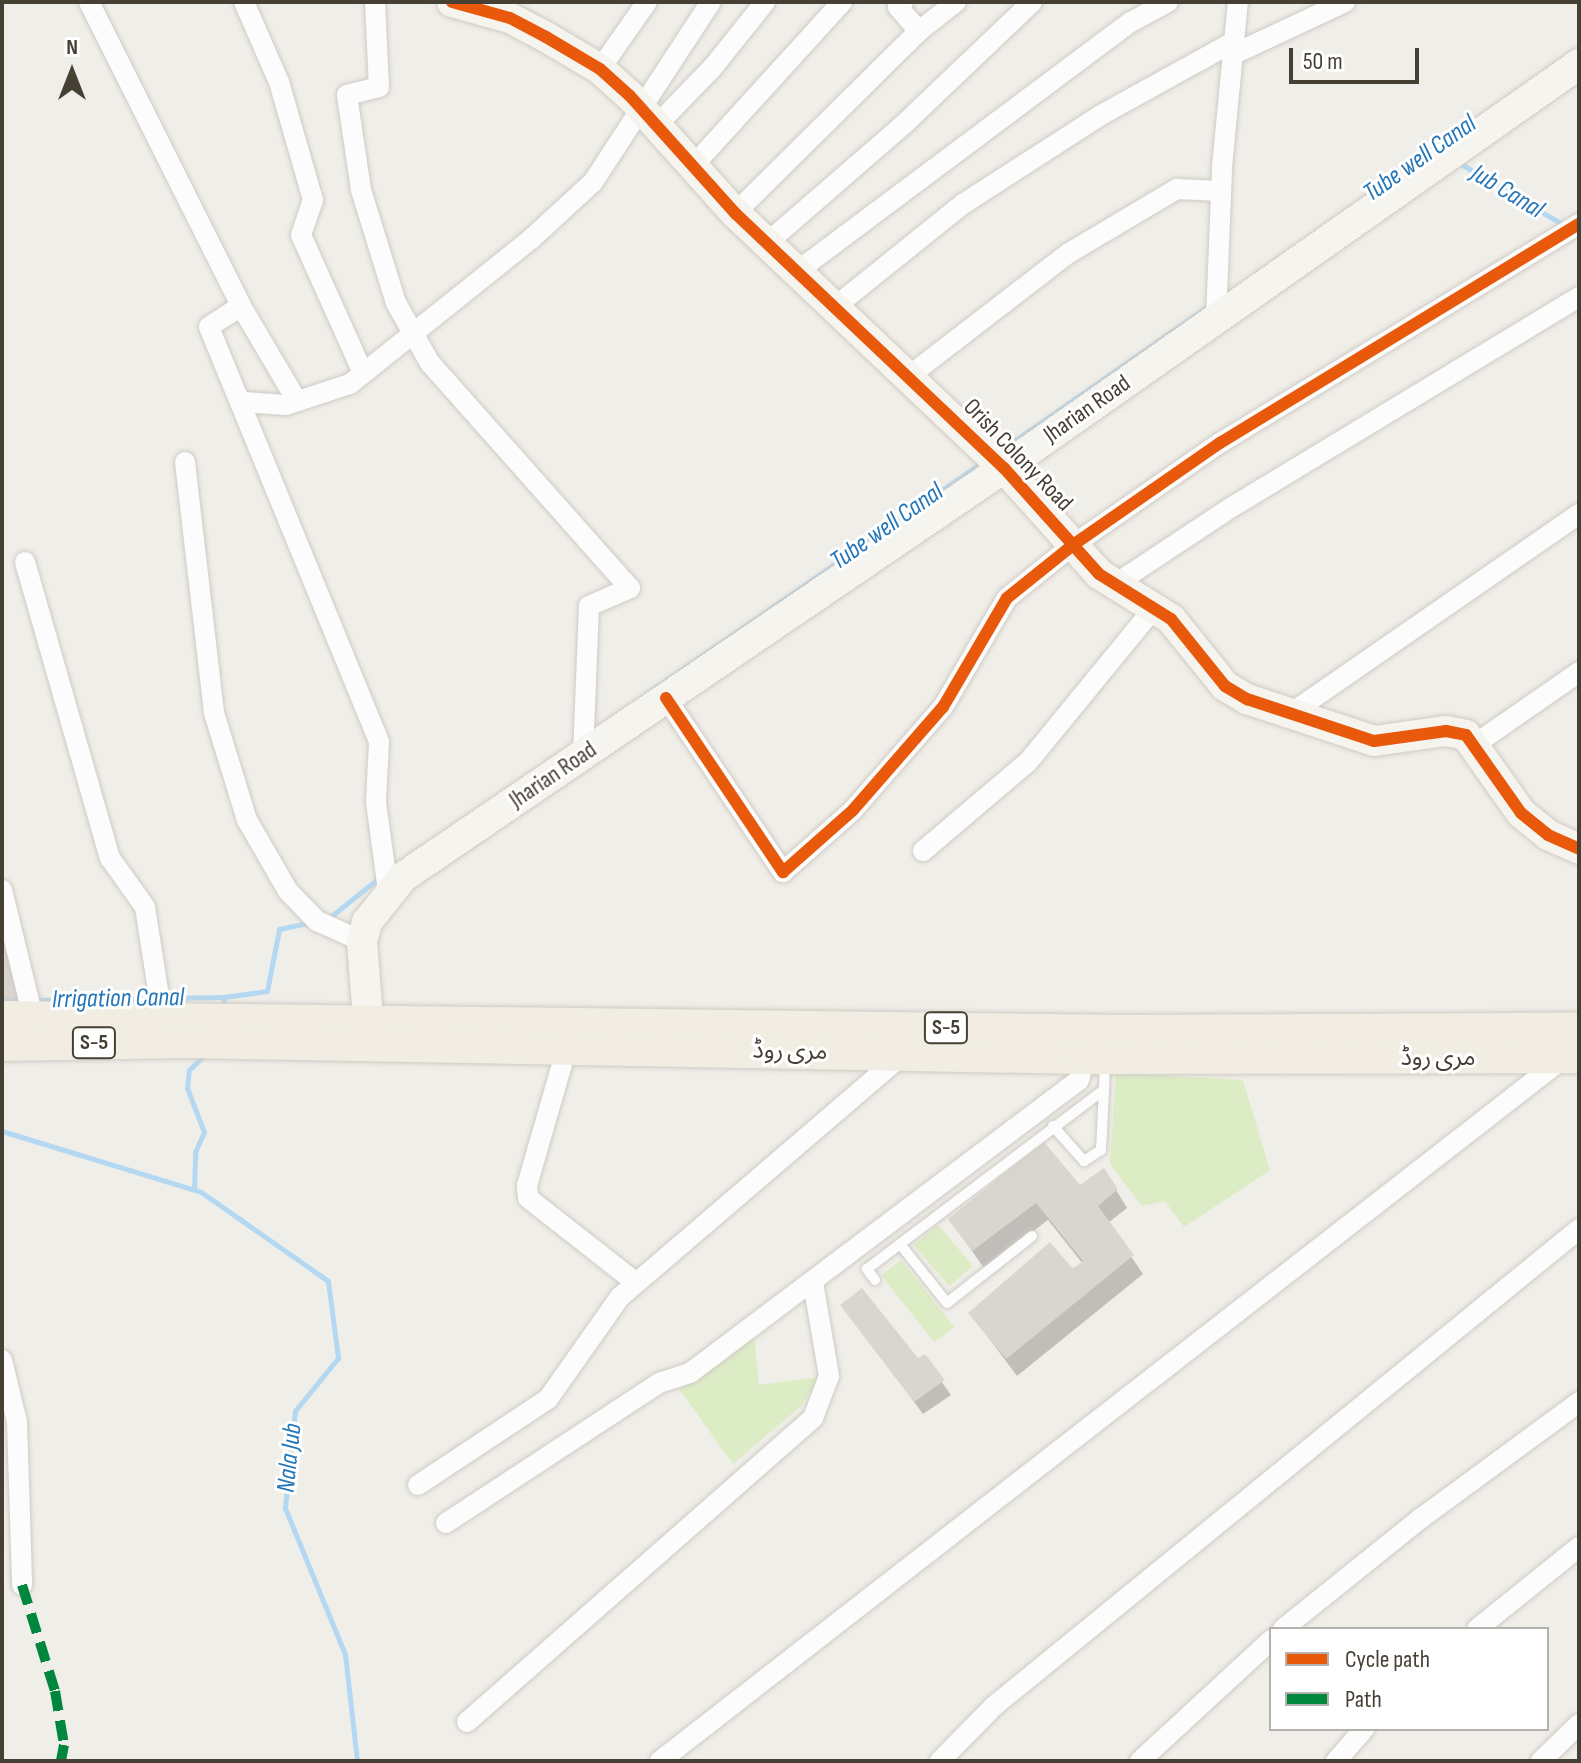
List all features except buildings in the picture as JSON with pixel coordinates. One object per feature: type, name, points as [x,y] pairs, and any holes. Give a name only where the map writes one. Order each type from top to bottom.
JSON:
[{"type":"main road","name":"Orish Colony Road","points":[[452,2],[496,7],[600,69],[649,117],[735,213],[799,270],[1004,468],[1073,545],[1114,585],[1155,607],[1181,629],[1225,686],[1290,714],[1374,741],[1446,731],[1466,735],[1474,745]]},
{"type":"main road","name":"Jharian Road","points":[[368,1019],[362,941],[367,922],[388,891],[583,754],[1004,468],[1579,64]]},
{"type":"main road","points":[[1474,745],[1521,813],[1548,835],[1579,849]]},
{"type":"main road","name":"مری روڈ","points":[[18,1017],[314,1030],[567,1047],[657,1036],[1574,1048]]},
{"type":"main road","name":"مری روڈ","points":[[314,1030],[368,1019],[657,1036],[1098,1069],[1240,1044]]},
{"type":"main road","name":"مری روڈ","points":[[2,1045],[177,1024]]},
{"type":"street","points":[[89,2],[241,306],[297,401]]},
{"type":"street","points":[[244,2],[279,82],[313,200],[301,235],[363,373]]},
{"type":"street","points":[[375,2],[379,87],[347,95],[361,190],[396,303],[430,363],[630,588],[589,606],[583,754]]},
{"type":"street","points":[[600,69],[647,2]]},
{"type":"street","points":[[649,117],[711,2]]},
{"type":"street","points":[[243,402],[297,401],[350,384],[411,330],[531,239],[593,182],[649,117],[713,67],[765,2]]},
{"type":"street","points":[[692,167],[842,2]]},
{"type":"street","points":[[903,2],[898,7],[919,31]]},
{"type":"street","points":[[735,213],[919,31],[956,2]]},
{"type":"street","points":[[768,242],[903,125],[1032,2]]},
{"type":"street","points":[[799,270],[1131,22],[1168,2]]},
{"type":"street","points":[[1216,319],[1221,191],[1238,2]]},
{"type":"street","points":[[836,306],[963,204],[1101,115],[1235,47],[1345,2]]},
{"type":"street","points":[[909,376],[1069,253],[1177,189],[1221,191]]},
{"type":"street","points":[[666,698],[783,872],[853,810],[943,707],[1007,598],[1073,545],[1220,443],[1579,224]]},
{"type":"street","points":[[1114,585],[1232,507],[1579,297]]},
{"type":"street","points":[[241,306],[209,327],[243,402],[379,742],[376,802],[388,891]]},
{"type":"street","points":[[185,462],[214,713],[247,820],[288,891],[317,921],[362,941]]},
{"type":"street","points":[[1290,714],[1579,514]]},
{"type":"street","points":[[25,562],[110,858],[145,907],[177,1024]]},
{"type":"street","points":[[923,851],[1028,762],[1155,607]]},
{"type":"street","points":[[1474,745],[1579,672]]},
{"type":"street","points":[[2,890],[18,1017]]},
{"type":"street","points":[[567,1047],[527,1186],[528,1198],[635,1282]]},
{"type":"street","points":[[660,1761],[1574,1048]]},
{"type":"street","points":[[418,1485],[548,1399],[635,1282],[903,1054]]},
{"type":"street","points":[[446,1523],[659,1383],[690,1373],[1079,1080],[1098,1069]]},
{"type":"street","points":[[940,1761],[994,1706],[1579,1229]]},
{"type":"street","points":[[467,1722],[813,1418],[829,1376],[813,1282]]},
{"type":"street","points":[[2,1360],[17,1422],[22,1585]]},
{"type":"street","points":[[1285,1627],[1420,1519],[1579,1402]]},
{"type":"street","points":[[1479,1627],[1579,1547]]},
{"type":"street","points":[[1140,1761],[1269,1642]]},
{"type":"street","points":[[1541,1761],[1579,1724]]},
{"type":"street","points":[[1336,1761],[1362,1731]]},
{"type":"lane","points":[[1053,1126],[1084,1161],[1101,1150],[1098,1069]]},
{"type":"lane","points":[[875,1280],[867,1269],[1053,1126],[1098,1069]]},
{"type":"lane","points":[[900,1244],[947,1303],[1032,1236]]},
{"type":"green space","points":[[1116,1073],[1243,1080],[1270,1170],[1184,1227],[1165,1201],[1142,1206],[1110,1164]]},
{"type":"green space","points":[[938,1225],[973,1266],[949,1286],[914,1245]]},
{"type":"green space","points":[[901,1260],[954,1327],[934,1342],[881,1275]]},
{"type":"green space","points":[[754,1333],[759,1385],[819,1377],[802,1405],[733,1464],[679,1389]]},
{"type":"waterway","name":"Jub Canal","points":[[1456,161],[1564,225]]},
{"type":"waterway","name":"Tube well Canal","points":[[1001,450],[1210,305]]},
{"type":"waterway","name":"Tube well Canal","points":[[642,697],[983,462]]},
{"type":"waterway","name":"Tube well Canal","points":[[329,918],[380,877]]},
{"type":"waterway","name":"Tube well Canal","points":[[224,997],[267,991],[279,929],[312,922]]},
{"type":"waterway","name":"Irrigation Canal","points":[[163,998],[224,997],[224,1008]]},
{"type":"waterway","name":"Irrigation Canal","points":[[35,1000],[153,998]]},
{"type":"waterway","name":"Irrigation Canal","points":[[2,1000],[25,1000]]},
{"type":"waterway","name":"Irrigation Canal","points":[[194,1189],[195,1152],[204,1132],[187,1088],[189,1070],[203,1056]]},
{"type":"waterway","name":"Nala Jub","points":[[2,1131],[201,1192],[328,1281],[338,1358],[295,1411],[285,1508],[345,1654],[357,1761]]},
{"type":"marked path","points":[[22,1585],[55,1691],[64,1745],[61,1761]]},
{"type":"cycle path","points":[[452,2],[510,18],[600,69],[630,96],[735,213],[1004,468],[1099,574],[1171,619],[1225,686],[1247,699],[1374,741],[1446,731],[1466,735],[1521,813],[1548,835],[1579,849]]},
{"type":"cycle path","points":[[666,698],[783,872],[853,810],[943,707],[1007,598],[1073,545],[1220,443],[1579,224]]}]
